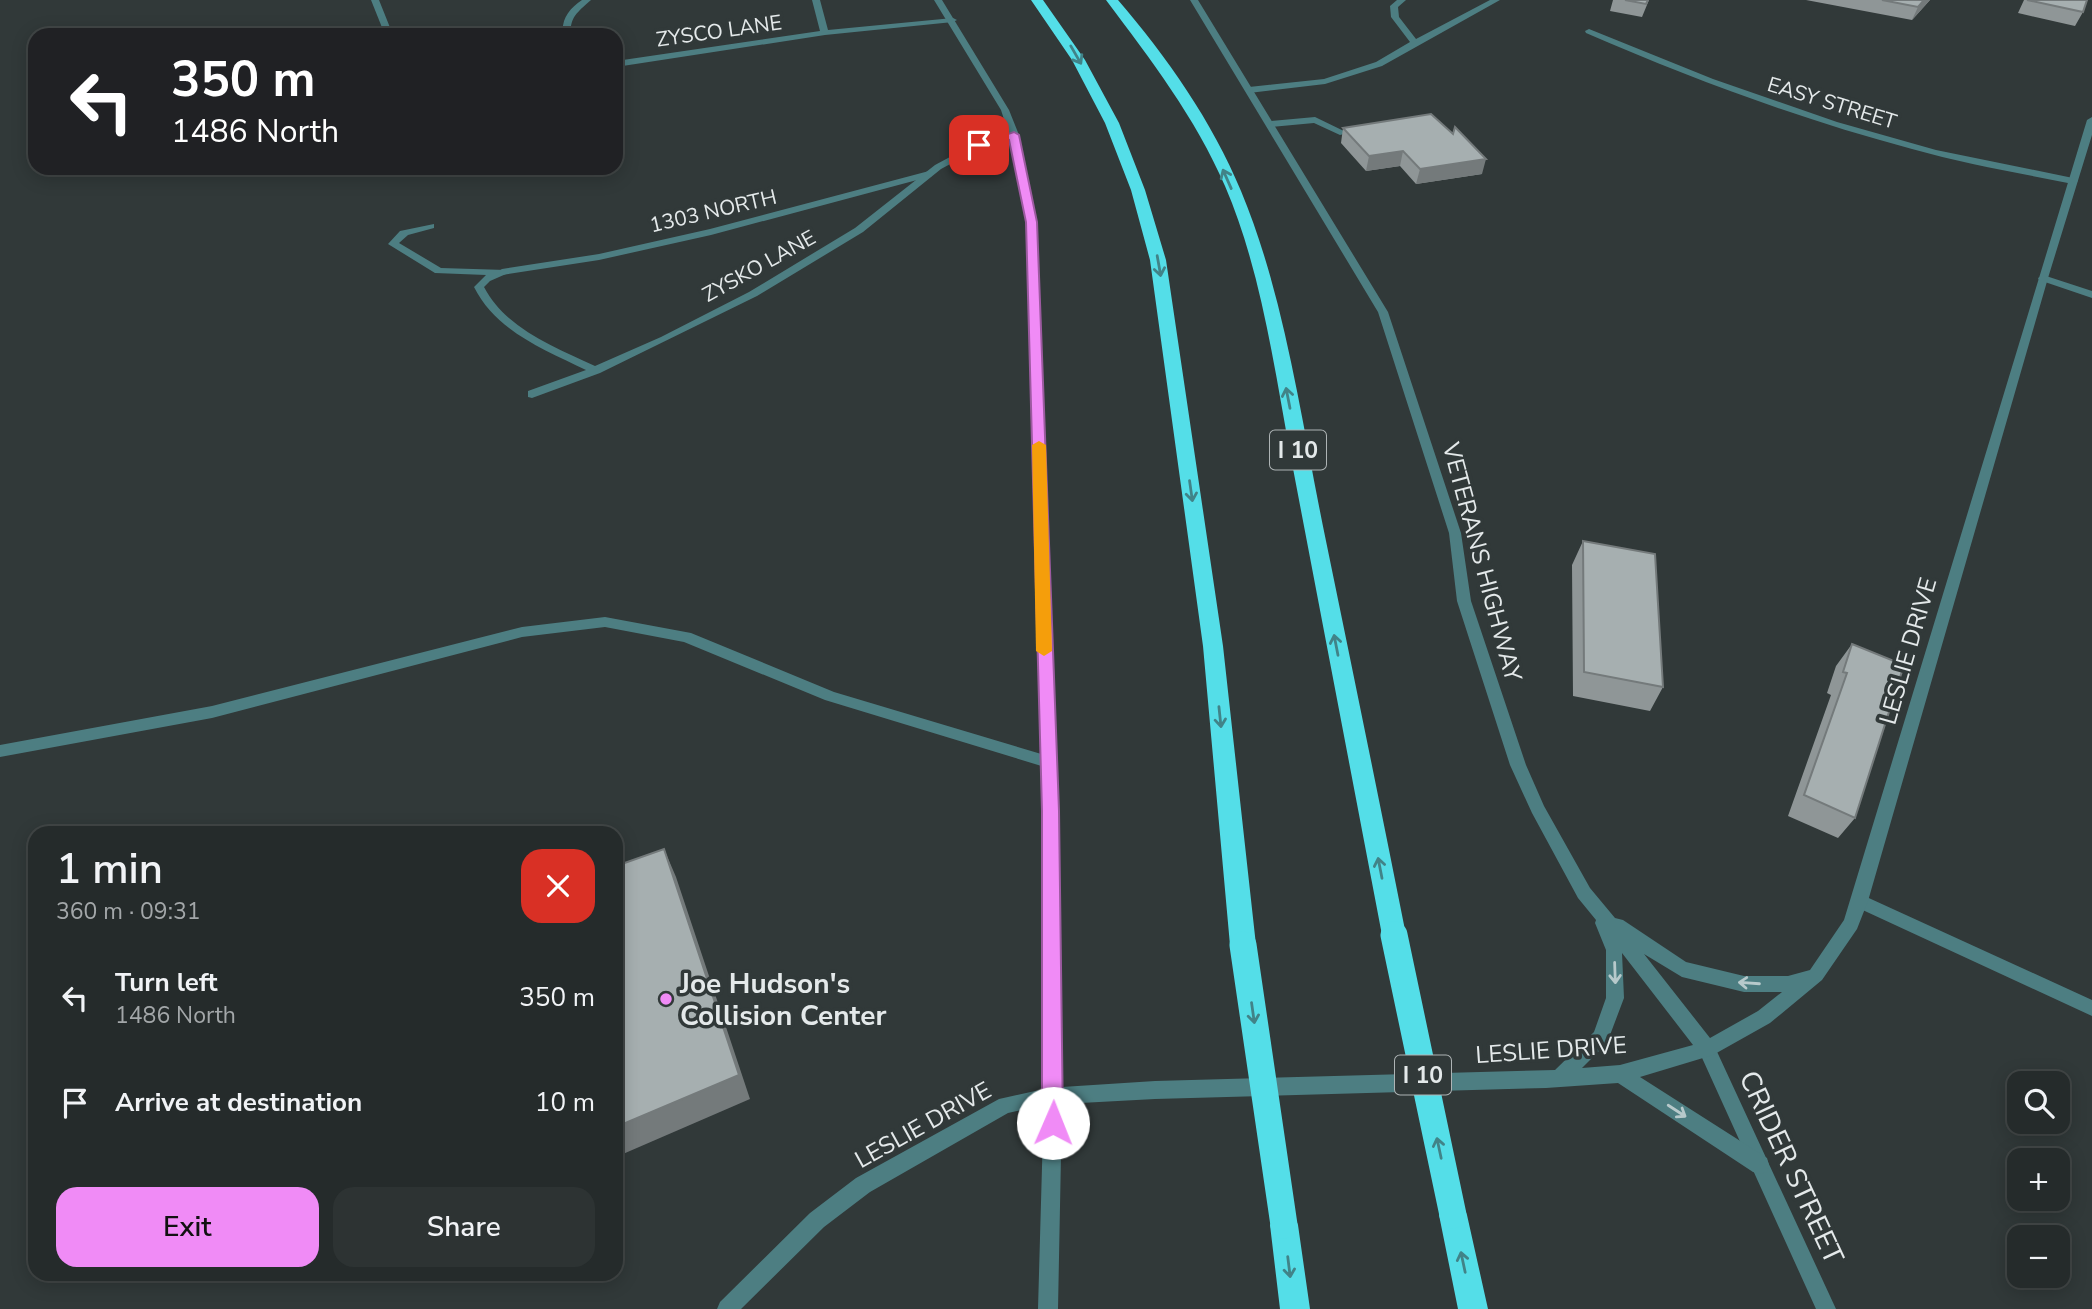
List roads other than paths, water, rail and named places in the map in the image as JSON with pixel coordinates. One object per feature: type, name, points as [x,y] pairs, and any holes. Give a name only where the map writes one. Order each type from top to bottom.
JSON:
[{"type":"highway","points":[[1037,0],[1065,35],[1108,111],[1146,216],[1158,260],[1213,646],[1243,946],[1295,1309]]},
{"type":"highway","name":"I 10","points":[[1112,0],[1142,33],[1199,123],[1243,215],[1264,286],[1394,935],[1473,1309]]},
{"type":"street","points":[[375,0],[385,28]]},
{"type":"street","points":[[567,28],[570,13],[587,0]]},
{"type":"street","points":[[816,0],[825,33]]},
{"type":"street","points":[[938,0],[953,20],[1005,110],[1014,135],[1032,222],[1048,762],[1053,1096],[1048,1309]]},
{"type":"street","name":"VETERANS HIGHWAY","points":[[1194,0],[1383,312],[1455,533],[1464,601],[1518,765],[1536,808],[1584,893],[1707,1049]]},
{"type":"street","points":[[1402,0],[1394,6],[1392,19],[1415,43]]},
{"type":"street","points":[[1249,90],[1325,81],[1379,64],[1496,0]]},
{"type":"street","name":"ZYSCO LANE","points":[[623,63],[825,33],[953,20]]},
{"type":"street","name":"EASY STREET","points":[[1589,32],[1651,59],[1756,98],[1913,147],[2073,181]]},
{"type":"street","points":[[1270,124],[1315,120],[1343,133]]},
{"type":"street","name":"LESLIE DRIVE","points":[[727,1309],[817,1220],[863,1185],[1005,1105],[1053,1096],[1155,1090],[1620,1074],[1707,1049],[1764,1017],[1816,975],[1850,924],[1860,901],[2092,120]]},
{"type":"street","points":[[929,174],[979,145],[1014,135]]},
{"type":"street","name":"1303 NORTH","points":[[430,226],[404,233],[393,244],[439,271],[502,272],[599,257],[711,232],[929,174]]},
{"type":"street","name":"ZYSKO LANE","points":[[532,394],[596,370],[665,339],[789,274],[885,212],[929,174]]},
{"type":"street","points":[[502,272],[486,279],[479,287],[483,299],[511,326],[596,370]]},
{"type":"street","points":[[2043,278],[2092,295]]},
{"type":"street","points":[[0,751],[212,712],[522,632],[605,622],[686,637],[831,696],[1048,762]]},
{"type":"street","points":[[1860,901],[2092,1008]]},
{"type":"street","points":[[1597,908],[1644,945],[1682,969],[1744,984],[1788,984],[1816,975]]},
{"type":"street","points":[[1559,1078],[1601,1037],[1615,998],[1614,950],[1597,908]]},
{"type":"street","name":"CRIDER STREET","points":[[1707,1049],[1826,1309]]},
{"type":"street","points":[[1620,1074],[1760,1165]]},
{"type":"place","name":"Joe Hudson's Collision Center","points":[[666,999]]}]
